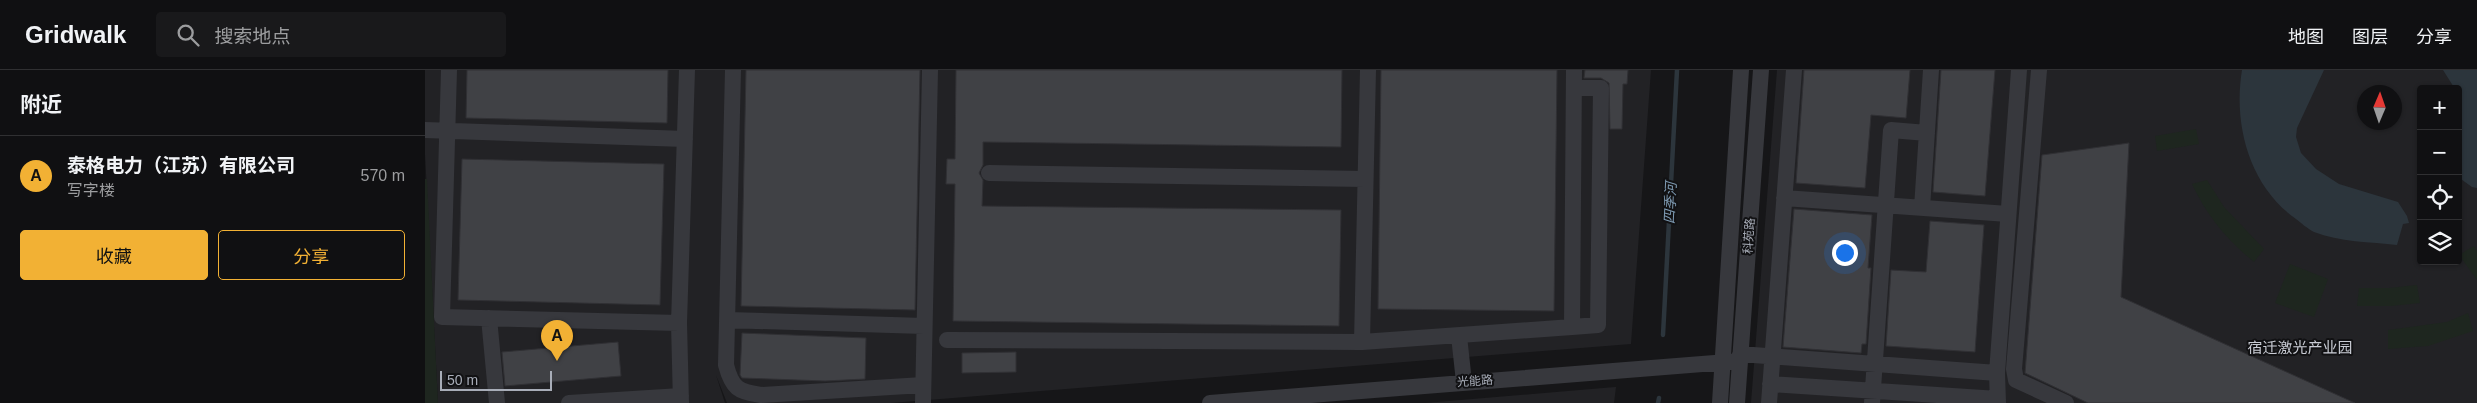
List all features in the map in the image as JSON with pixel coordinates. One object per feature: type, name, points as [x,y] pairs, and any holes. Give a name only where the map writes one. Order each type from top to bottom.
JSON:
[{"type":"street","points":[[449,70],[442,317],[679,323]]},
{"type":"street","points":[[569,403],[681,399],[679,323],[687,70]]},
{"type":"street","points":[[733,70],[726,365],[729,378],[744,392],[761,395],[923,384]]},
{"type":"street","points":[[923,403],[931,70]]},
{"type":"street","points":[[1362,342],[1368,70]]},
{"type":"street","points":[[1572,327],[1574,70]]},
{"type":"street","name":"科苑路","points":[[1720,403],[1741,70]]},
{"type":"street","name":"科苑路","points":[[1737,403],[1761,70]]},
{"type":"street","points":[[1769,403],[1794,70]]},
{"type":"street","points":[[1922,208],[1931,70]]},
{"type":"street","points":[[1770,384],[1872,397],[1998,401],[1997,373],[2019,70]]},
{"type":"street","points":[[2039,70],[2015,369],[2016,380],[2066,403]]},
{"type":"street","points":[[947,340],[1362,342],[1598,325],[1601,88],[1574,88]]},
{"type":"street","points":[[425,130],[685,139]]},
{"type":"street","points":[[1872,397],[1891,130],[1927,133]]},
{"type":"street","points":[[989,173],[1365,180]]},
{"type":"street","points":[[1784,198],[2008,214]]},
{"type":"street","points":[[489,318],[497,403]]},
{"type":"street","points":[[727,320],[925,326]]},
{"type":"street","points":[[1459,336],[1464,382]]},
{"type":"street","name":"光能路","points":[[1210,403],[1723,362],[1740,358],[1772,357],[1997,373]]},
{"type":"shaded area","points":[[425,70],[1651,70],[1631,344],[891,403],[727,403],[716,375],[725,403],[438,403],[425,154]]},
{"type":"shaded area","points":[[1777,70],[2477,70],[2477,403],[1751,403]]},
{"type":"shaded area","points":[[2242,70],[2324,70],[2297,128],[2296,137],[2301,153],[2316,169],[2339,184],[2398,202],[2409,223],[2403,224],[2397,245],[2344,240],[2314,232],[2280,205],[2266,189],[2256,172],[2248,152],[2240,111]]},
{"type":"shaded area","points":[[2443,70],[2477,70],[2477,188],[2472,187],[2462,180],[2462,85],[2452,85]]},
{"type":"shaded area","points":[[2196,129],[2199,144],[2157,151],[2155,136]]},
{"type":"shaded area","points":[[425,179],[427,179],[438,403],[425,403]]},
{"type":"shaded area","points":[[2207,180],[2224,207],[2264,249],[2254,262],[2235,245],[2204,207],[2192,184]]},
{"type":"shaded area","points":[[2474,246],[2477,251],[2477,280],[2462,259],[2462,253]]},
{"type":"shaded area","points":[[2290,264],[2328,279],[2314,317],[2275,303]]},
{"type":"shaded area","points":[[2417,285],[2420,303],[2391,306],[2357,306],[2359,288],[2389,288]]},
{"type":"shaded area","points":[[2468,313],[2473,331],[2428,346],[2388,349],[2388,330],[2447,322]]},
{"type":"shaded area","points":[[1615,387],[1614,403],[1425,403]]},
{"type":"building","points":[[467,70],[668,70],[667,123],[466,118]]},
{"type":"building","points":[[746,70],[920,70],[915,310],[741,306]]},
{"type":"building","points":[[956,70],[1342,70],[1341,147],[983,142],[983,165],[979,173],[983,180],[982,206],[1341,210],[1339,326],[953,321],[955,184],[946,184],[947,159],[955,159]]},
{"type":"building","points":[[1381,70],[1557,70],[1554,311],[1378,309]]},
{"type":"building","points":[[1585,70],[1628,70],[1627,84],[1623,84],[1622,129],[1610,129],[1609,83],[1601,78],[1584,78]]},
{"type":"building","points":[[1804,70],[1910,70],[1906,118],[1871,115],[1865,188],[1796,183]]},
{"type":"building","points":[[1941,70],[1995,70],[1985,196],[1933,192]]},
{"type":"building","points":[[2129,143],[2121,297],[2355,403],[2088,403],[2025,373],[2042,155]]},
{"type":"building","points":[[462,159],[664,164],[660,305],[458,300]]},
{"type":"building","points":[[1794,209],[1872,215],[1868,268],[1871,268],[1866,344],[1862,344],[1861,353],[1783,347]]},
{"type":"building","points":[[1930,221],[1984,225],[1975,352],[1886,346],[1891,270],[1926,272]]},
{"type":"building","points":[[742,333],[866,338],[865,379],[825,381],[742,378],[740,375]]},
{"type":"building","points":[[618,342],[621,376],[505,386],[502,352]]},
{"type":"building","points":[[1016,352],[1016,372],[962,373],[962,353]]},
{"type":"waterway","name":"四季河","points":[[1663,335],[1677,70]]},
{"type":"waterway","name":"四季河","points":[[1658,403],[1659,398]]},
{"type":"place","name":"泰格电力（江苏）有限公司","points":[[557,361]]},
{"type":"district","name":"宿迁激光产业园","points":[[2300,348]]}]
